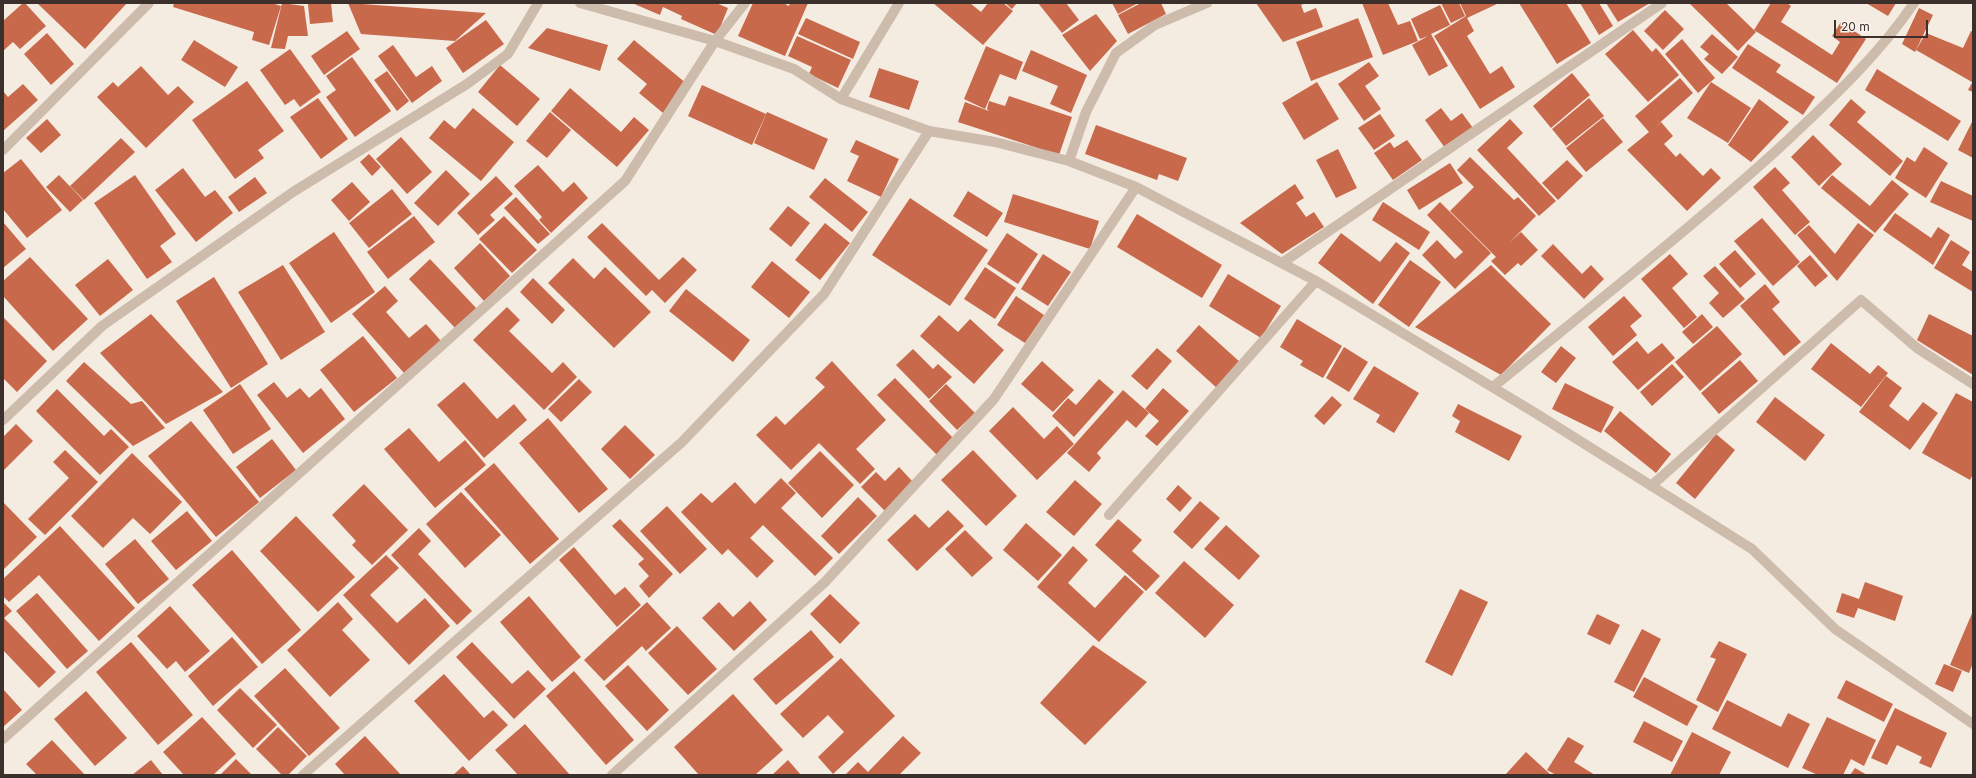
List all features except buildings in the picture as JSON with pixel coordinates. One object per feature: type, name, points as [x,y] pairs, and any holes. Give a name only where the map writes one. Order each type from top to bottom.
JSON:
[{"type":"street","points":[[3,150],[149,3]]},
{"type":"street","points":[[3,420],[102,326],[293,192],[467,84],[508,54],[538,3]]},
{"type":"street","points":[[580,3],[716,41],[794,69],[841,99],[930,131],[995,142],[1069,161],[1136,187],[1316,281],[1493,387],[1752,549],[1835,629],[1973,724]]},
{"type":"street","points":[[3,739],[625,181],[716,41],[745,3]]},
{"type":"street","points":[[841,99],[899,3]]},
{"type":"street","points":[[1069,161],[1086,112],[1116,53],[1155,25],[1207,3]]},
{"type":"street","points":[[1282,263],[1662,3]]},
{"type":"street","points":[[1493,387],[1725,197],[1831,100],[1900,24],[1914,3]]},
{"type":"street","points":[[303,775],[682,442],[824,294],[930,131]]},
{"type":"street","points":[[612,775],[825,582],[994,399],[1136,187]]},
{"type":"street","points":[[1109,515],[1316,281]]},
{"type":"street","points":[[1651,486],[1861,300],[1916,348],[1973,384]]}]
